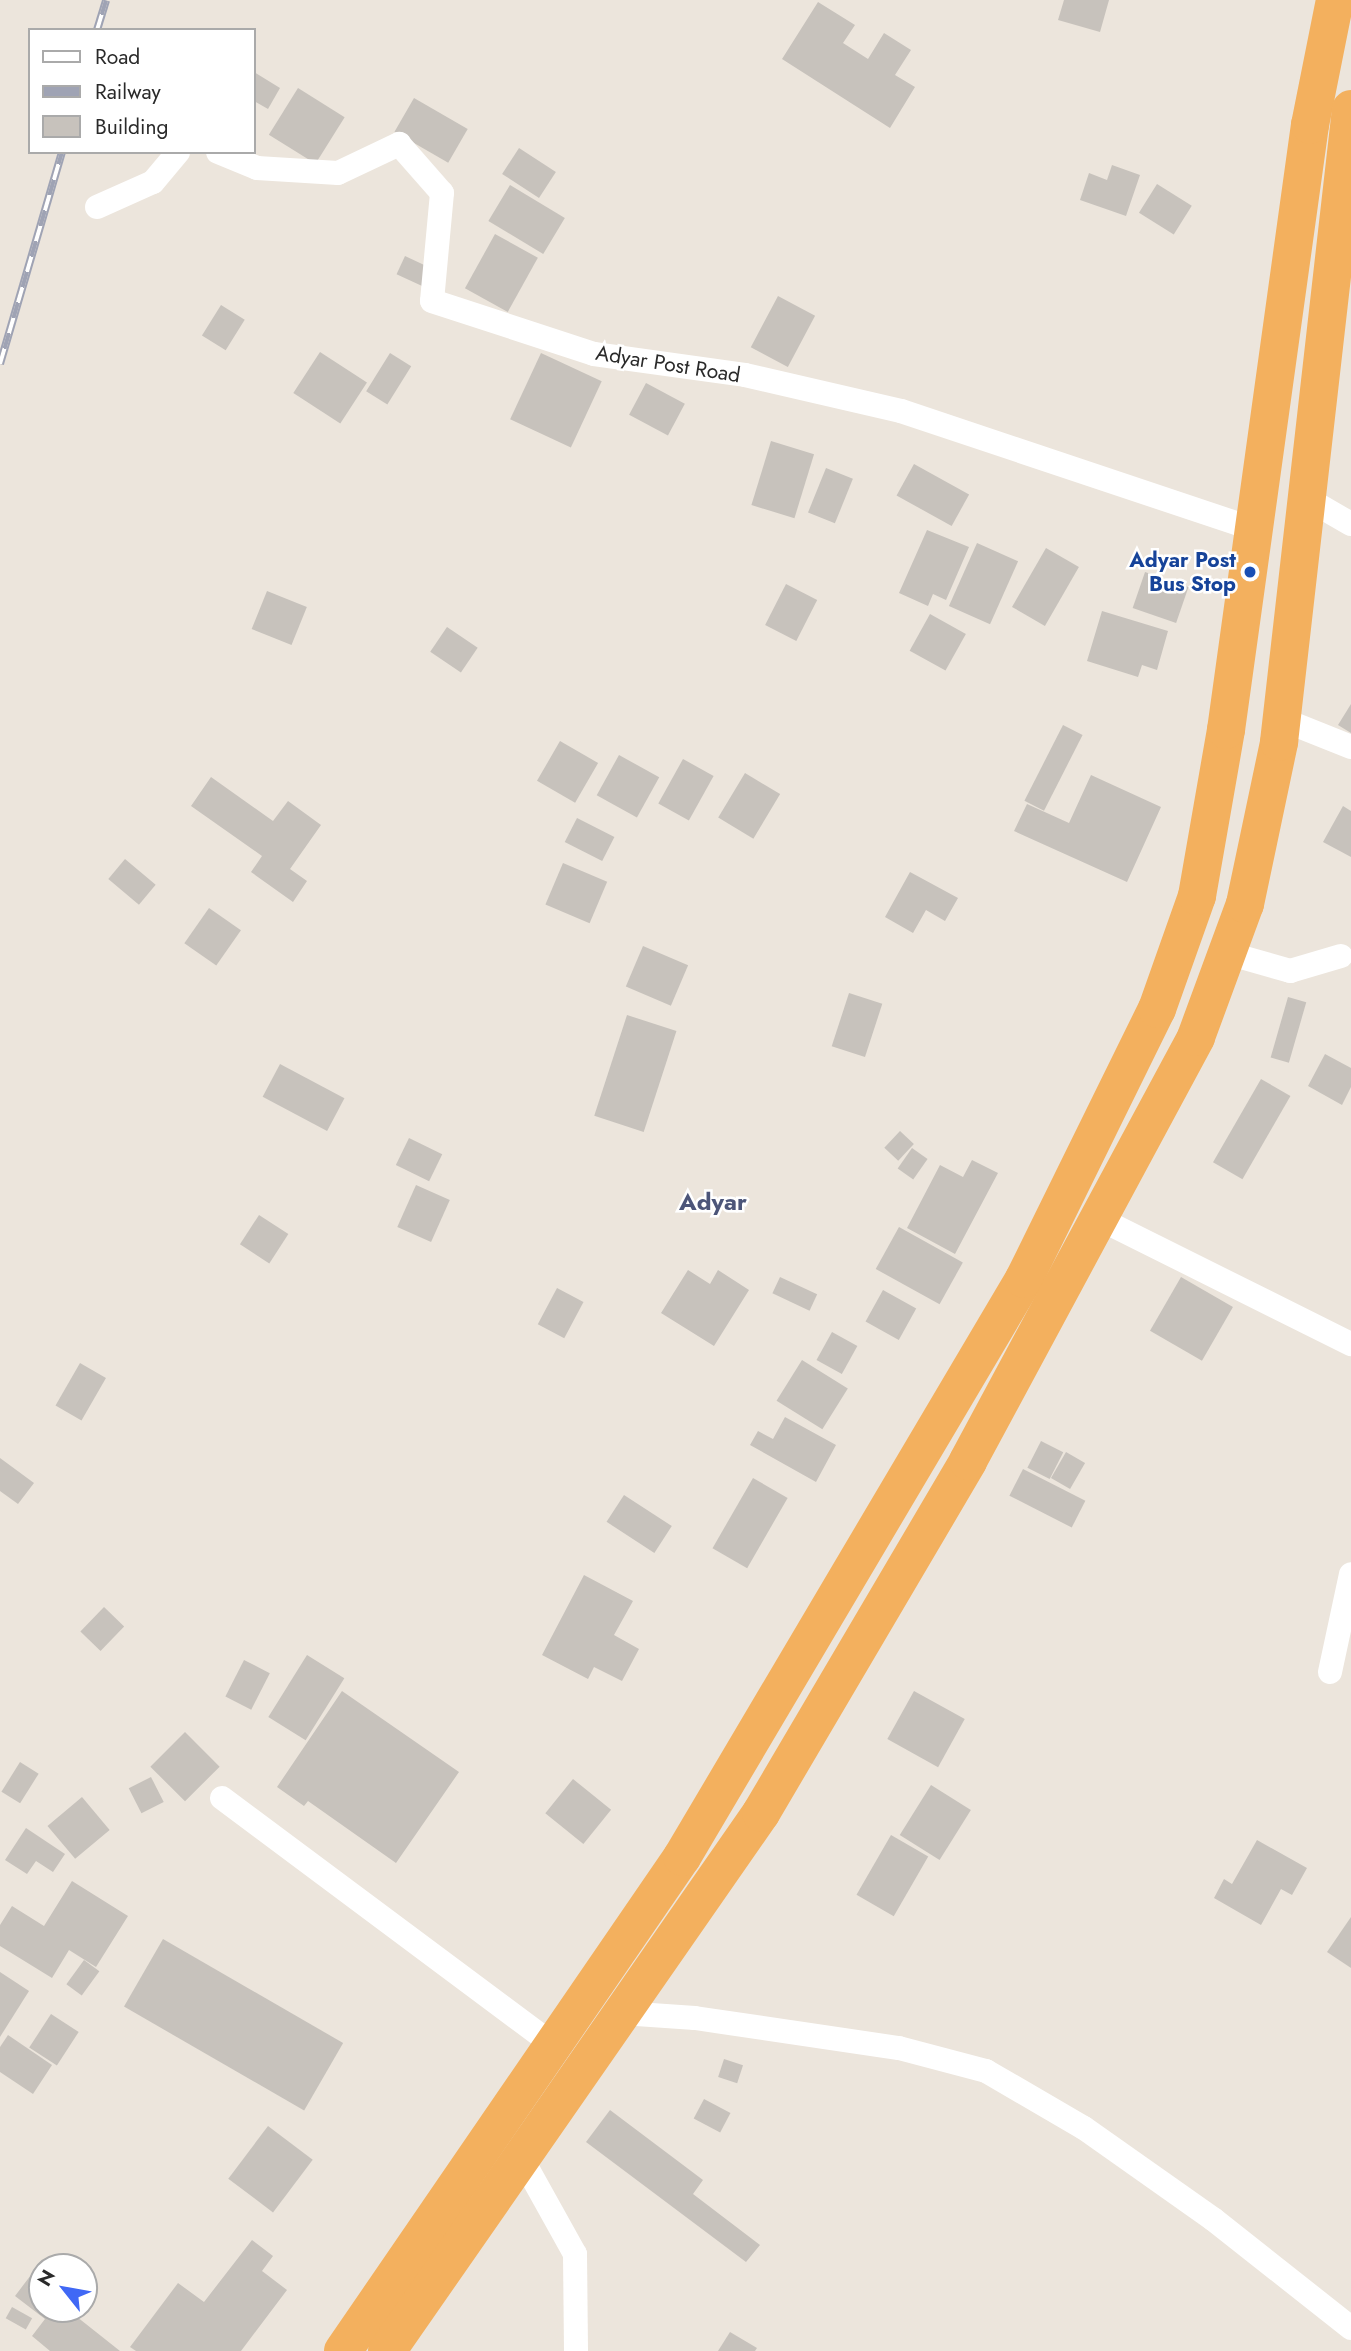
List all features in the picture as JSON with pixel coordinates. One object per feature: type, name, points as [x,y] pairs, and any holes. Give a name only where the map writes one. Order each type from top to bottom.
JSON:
[{"type":"highway","points":[[343,2351],[682,1857],[1024,1279],[1157,1009],[1197,896],[1228,717],[1304,165],[1335,0]]},
{"type":"highway","points":[[387,2351],[761,1813],[968,1461],[1196,1037],[1245,904],[1281,719],[1341,171],[1351,112]]},
{"type":"highway","points":[[1304,165],[1341,171]]},
{"type":"street","name":"Adyar Post Road","points":[[223,154],[257,168],[338,173],[399,144],[442,193],[432,301],[594,354],[745,375],[901,411],[1254,529]]},
{"type":"street","points":[[97,207],[153,182],[176,154]]},
{"type":"street","points":[[1306,498],[1351,524]]},
{"type":"street","points":[[1281,719],[1351,747]]},
{"type":"street","points":[[1227,953],[1290,971],[1341,956]]},
{"type":"street","points":[[1098,1218],[1351,1344]]},
{"type":"street","points":[[1330,1672],[1351,1574]]},
{"type":"street","points":[[222,1798],[553,2045]]},
{"type":"street","points":[[622,2013],[695,2018],[899,2048],[986,2071],[1106,2143],[1213,2219],[1351,2328]]},
{"type":"street","points":[[521,2157],[575,2254],[576,2351]]},
{"type":"building","points":[[1064,0],[1109,0],[1100,32],[1058,20]]},
{"type":"building","points":[[818,2],[855,25],[843,43],[868,59],[884,33],[911,50],[895,75],[915,87],[890,128],[782,59]]},
{"type":"building","points":[[256,73],[280,88],[268,109],[256,102]]},
{"type":"building","points":[[298,88],[345,117],[315,164],[269,135]]},
{"type":"building","points":[[414,98],[468,129],[448,163],[394,132]]},
{"type":"building","points":[[519,148],[556,172],[539,198],[502,174]]},
{"type":"building","points":[[1112,165],[1140,175],[1126,216],[1080,200],[1089,173],[1107,180]]},
{"type":"building","points":[[1157,184],[1192,206],[1174,235],[1139,213]]},
{"type":"building","points":[[510,185],[565,218],[543,254],[488,221]]},
{"type":"building","points":[[495,234],[538,258],[508,312],[465,288]]},
{"type":"building","points":[[405,256],[435,270],[426,288],[397,274]]},
{"type":"building","points":[[778,296],[815,316],[788,367],[751,347]]},
{"type":"building","points":[[221,305],[245,320],[226,350],[202,336]]},
{"type":"building","points":[[320,352],[367,382],[340,424],[293,393]]},
{"type":"building","points":[[390,353],[411,366],[387,404],[366,391]]},
{"type":"building","points":[[541,353],[602,381],[571,447],[510,419]]},
{"type":"building","points":[[646,383],[685,404],[668,435],[629,415]]},
{"type":"building","points":[[771,441],[814,454],[794,518],[751,505]]},
{"type":"building","points":[[914,464],[969,495],[952,526],[897,495]]},
{"type":"building","points":[[826,468],[853,479],[835,523],[808,513]]},
{"type":"building","points":[[927,530],[969,547],[946,600],[933,594],[928,606],[899,593]]},
{"type":"building","points":[[977,543],[1018,561],[990,624],[949,606]]},
{"type":"building","points":[[1046,548],[1079,567],[1045,626],[1012,607]]},
{"type":"building","points":[[1145,572],[1188,587],[1176,623],[1133,608]]},
{"type":"building","points":[[786,584],[817,600],[796,641],[765,625]]},
{"type":"building","points":[[267,591],[307,607],[292,645],[252,629]]},
{"type":"building","points":[[1102,611],[1168,631],[1157,670],[1142,665],[1138,677],[1087,661]]},
{"type":"building","points":[[930,614],[966,634],[945,671],[910,651]]},
{"type":"building","points":[[447,627],[478,648],[461,673],[430,652]]},
{"type":"building","points":[[1351,704],[1351,733],[1338,725]]},
{"type":"building","points":[[1063,725],[1083,735],[1044,811],[1024,801]]},
{"type":"building","points":[[560,741],[598,763],[575,803],[537,781]]},
{"type":"building","points":[[619,755],[659,777],[637,818],[597,795]]},
{"type":"building","points":[[683,759],[714,776],[689,821],[658,804]]},
{"type":"building","points":[[745,773],[780,794],[753,839],[718,818]]},
{"type":"building","points":[[1091,775],[1161,807],[1127,882],[1014,831],[1027,804],[1069,823]]},
{"type":"building","points":[[211,777],[273,821],[288,801],[321,825],[290,869],[307,881],[293,902],[251,872],[262,856],[191,806]]},
{"type":"building","points":[[1343,806],[1351,811],[1351,857],[1323,842]]},
{"type":"building","points":[[577,818],[614,837],[602,861],[565,842]]},
{"type":"building","points":[[125,859],[156,885],[139,905],[108,879]]},
{"type":"building","points":[[563,863],[607,882],[590,923],[545,904]]},
{"type":"building","points":[[910,872],[958,898],[945,921],[926,910],[913,933],[885,917]]},
{"type":"building","points":[[209,908],[241,930],[216,966],[184,943]]},
{"type":"building","points":[[643,946],[688,965],[671,1006],[626,987]]},
{"type":"building","points":[[849,993],[882,1004],[865,1057],[832,1046]]},
{"type":"building","points":[[1288,997],[1306,1002],[1289,1063],[1271,1058]]},
{"type":"building","points":[[627,1015],[676,1031],[644,1132],[594,1116]]},
{"type":"building","points":[[1325,1054],[1351,1068],[1351,1087],[1342,1105],[1308,1086]]},
{"type":"building","points":[[280,1064],[344,1098],[327,1131],[263,1097]]},
{"type":"building","points":[[1261,1079],[1290,1096],[1242,1179],[1213,1162]]},
{"type":"building","points":[[900,1131],[914,1144],[898,1161],[884,1148]]},
{"type":"building","points":[[409,1138],[442,1154],[429,1181],[396,1165]]},
{"type":"building","points":[[912,1148],[928,1159],[913,1179],[898,1168]]},
{"type":"building","points":[[972,1160],[998,1173],[955,1254],[907,1228],[940,1165],[963,1177]]},
{"type":"building","points":[[416,1185],[450,1200],[431,1242],[397,1227]]},
{"type":"building","points":[[259,1215],[288,1234],[269,1263],[240,1244]]},
{"type":"building","points":[[899,1227],[963,1262],[940,1304],[876,1269]]},
{"type":"building","points":[[688,1270],[710,1284],[718,1270],[749,1290],[714,1346],[661,1313]]},
{"type":"building","points":[[780,1277],[817,1294],[810,1311],[772,1293]]},
{"type":"building","points":[[1181,1277],[1233,1307],[1202,1361],[1150,1331]]},
{"type":"building","points":[[557,1288],[583,1302],[564,1338],[538,1324]]},
{"type":"building","points":[[883,1290],[916,1308],[899,1340],[866,1321]]},
{"type":"building","points":[[832,1332],[857,1346],[842,1374],[816,1360]]},
{"type":"building","points":[[802,1360],[848,1389],[822,1429],[777,1401]]},
{"type":"building","points":[[80,1363],[106,1378],[81,1420],[56,1405]]},
{"type":"building","points":[[785,1417],[836,1445],[816,1482],[750,1445],[758,1431],[773,1439]]},
{"type":"building","points":[[1041,1441],[1063,1452],[1050,1479],[1027,1468]]},
{"type":"building","points":[[1066,1452],[1085,1463],[1070,1489],[1051,1478]]},
{"type":"building","points":[[0,1458],[34,1483],[18,1504],[0,1491]]},
{"type":"building","points":[[1023,1469],[1085,1501],[1072,1528],[1009,1496]]},
{"type":"building","points":[[753,1478],[788,1498],[747,1568],[712,1548]]},
{"type":"building","points":[[624,1495],[672,1526],[654,1553],[607,1522]]},
{"type":"building","points":[[584,1575],[633,1601],[614,1635],[639,1649],[622,1681],[594,1667],[588,1679],[542,1655]]},
{"type":"building","points":[[104,1607],[124,1626],[101,1651],[80,1631]]},
{"type":"building","points":[[307,1655],[344,1678],[306,1740],[268,1717]]},
{"type":"building","points":[[244,1660],[270,1673],[251,1710],[225,1697]]},
{"type":"building","points":[[342,1691],[459,1772],[396,1863],[308,1801],[304,1806],[277,1787]]},
{"type":"building","points":[[914,1691],[965,1719],[938,1767],[887,1739]]},
{"type":"building","points":[[185,1732],[220,1767],[185,1801],[150,1767]]},
{"type":"building","points":[[20,1762],[39,1774],[20,1803],[1,1792]]},
{"type":"building","points":[[151,1777],[164,1802],[141,1813],[129,1788]]},
{"type":"building","points":[[573,1779],[611,1810],[583,1844],[545,1813]]},
{"type":"building","points":[[931,1785],[971,1810],[940,1860],[900,1835]]},
{"type":"building","points":[[82,1797],[110,1830],[75,1859],[48,1826]]},
{"type":"building","points":[[26,1828],[65,1854],[53,1872],[36,1861],[27,1874],[5,1860]]},
{"type":"building","points":[[891,1835],[928,1856],[894,1916],[856,1895]]},
{"type":"building","points":[[1257,1840],[1307,1868],[1292,1895],[1281,1889],[1261,1925],[1214,1898],[1224,1879],[1232,1884]]},
{"type":"building","points":[[72,1881],[128,1916],[96,1967],[69,1950],[52,1978],[0,1946],[0,1925],[12,1906],[44,1926]]},
{"type":"building","points":[[1351,1917],[1351,1968],[1327,1952]]},
{"type":"building","points":[[163,1939],[343,2043],[304,2111],[124,2007]]},
{"type":"building","points":[[84,1960],[99,1971],[82,1995],[66,1984]]},
{"type":"building","points":[[0,1972],[29,1991],[0,2037]]},
{"type":"building","points":[[51,2014],[79,2032],[57,2066],[29,2048]]},
{"type":"building","points":[[8,2035],[52,2065],[33,2094],[0,2072],[0,2047]]},
{"type":"building","points":[[724,2059],[743,2065],[737,2083],[718,2077]]},
{"type":"building","points":[[704,2099],[730,2113],[720,2133],[694,2118]]},
{"type":"building","points":[[610,2110],[703,2180],[693,2194],[760,2245],[746,2262],[586,2142]]},
{"type":"building","points":[[268,2126],[313,2160],[273,2212],[228,2179]]},
{"type":"building","points":[[252,2240],[273,2256],[262,2271],[287,2290],[241,2351],[136,2351],[130,2347],[178,2283],[204,2302]]},
{"type":"building","points":[[28,2279],[28,2306],[15,2296]]},
{"type":"building","points":[[12,2307],[28,2316],[29,2323],[26,2330],[6,2318]]},
{"type":"building","points":[[42,2323],[85,2323],[120,2351],[50,2351],[32,2336]]},
{"type":"building","points":[[730,2332],[757,2348],[755,2351],[718,2351]]},
{"type":"railway","points":[[98,28],[106,0]]},
{"type":"railway","points":[[0,364],[61,154]]},
{"type":"place","name":"Adyar Post Bus Stop","points":[[1250,572]]},
{"type":"district","name":"Adyar","points":[[713,1202]]}]
